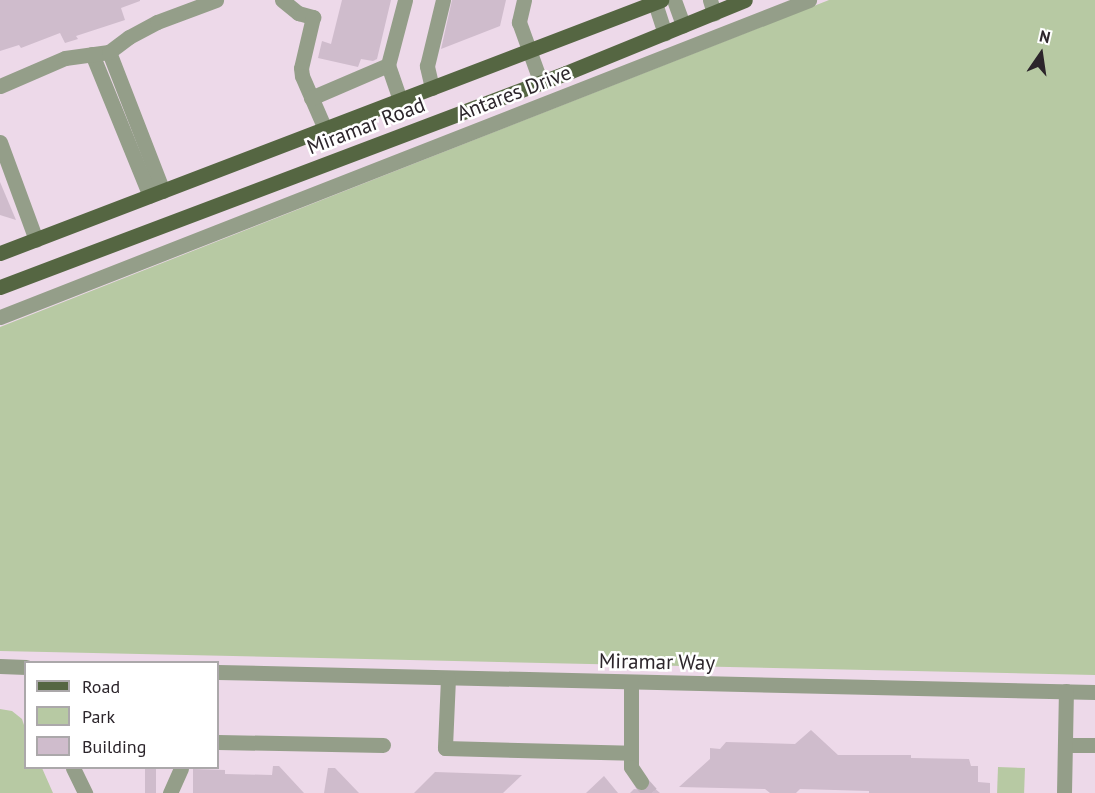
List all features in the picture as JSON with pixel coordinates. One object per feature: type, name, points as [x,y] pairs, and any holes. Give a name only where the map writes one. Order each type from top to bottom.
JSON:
[{"type":"main road","name":"Miramar Road","points":[[0,287],[541,83],[683,25],[712,6],[745,0]]},
{"type":"main road","name":"Miramar Road","points":[[0,253],[656,1]]},
{"type":"street","points":[[0,86],[65,58],[109,52],[129,37],[157,22],[216,0]]},
{"type":"street","points":[[282,0],[298,13],[313,17],[301,68],[311,98],[326,129]]},
{"type":"street","points":[[400,100],[388,65],[405,0]]},
{"type":"street","points":[[432,88],[428,66],[443,0]]},
{"type":"street","points":[[524,0],[519,22],[541,83]]},
{"type":"street","points":[[674,0],[683,25]]},
{"type":"street","name":"Antares Drive","points":[[0,317],[809,0]]},
{"type":"street","points":[[656,1],[665,33]]},
{"type":"street","points":[[109,52],[157,194]]},
{"type":"street","points":[[93,54],[157,194]]},
{"type":"street","points":[[311,98],[388,65]]},
{"type":"street","points":[[0,142],[36,240]]},
{"type":"street","points":[[0,666],[24,667]]},
{"type":"street","name":"Miramar Way","points":[[219,672],[1095,692]]},
{"type":"street","points":[[448,678],[446,748],[631,753]]},
{"type":"street","points":[[631,682],[631,767],[641,782]]},
{"type":"street","points":[[1064,793],[1066,691]]},
{"type":"street","points":[[219,742],[383,745]]},
{"type":"street","points":[[1065,745],[1095,745]]},
{"type":"street","points":[[73,769],[85,793]]},
{"type":"street","points":[[170,793],[181,769]]},
{"type":"green space","points":[[829,0],[1095,0],[1095,675],[0,651],[0,327]]},
{"type":"green space","points":[[0,709],[12,711],[22,719],[24,769],[42,769],[53,793],[0,793]]},
{"type":"green space","points":[[998,767],[1025,768],[1024,793],[997,793]]},
{"type":"building","points":[[0,0],[140,1],[121,8],[125,20],[76,36],[78,39],[65,43],[60,33],[21,48],[19,45],[0,51]]},
{"type":"building","points":[[342,0],[391,0],[377,59],[373,61],[361,59],[358,67],[318,58],[322,41],[331,44]]},
{"type":"building","points":[[452,0],[506,0],[500,26],[441,49]]},
{"type":"building","points":[[0,182],[16,220],[0,215]]},
{"type":"building","points":[[811,730],[838,755],[911,755],[911,758],[969,759],[971,766],[978,766],[978,782],[990,783],[990,793],[869,793],[869,791],[800,789],[796,793],[770,793],[765,789],[679,787],[710,759],[710,748],[720,749],[726,742],[795,744]]},
{"type":"building","points":[[273,766],[279,766],[304,793],[193,793],[193,769],[225,770],[225,774],[272,775]]},
{"type":"building","points":[[328,768],[335,768],[359,793],[324,793]]},
{"type":"building","points":[[145,769],[156,769],[156,793],[145,793]]},
{"type":"building","points":[[435,772],[522,775],[503,793],[414,793]]},
{"type":"building","points":[[604,776],[618,793],[586,793]]},
{"type":"building","points":[[650,784],[660,793],[630,793],[634,789],[646,790]]},
{"type":"tunnel","points":[[641,782],[651,793]]}]
